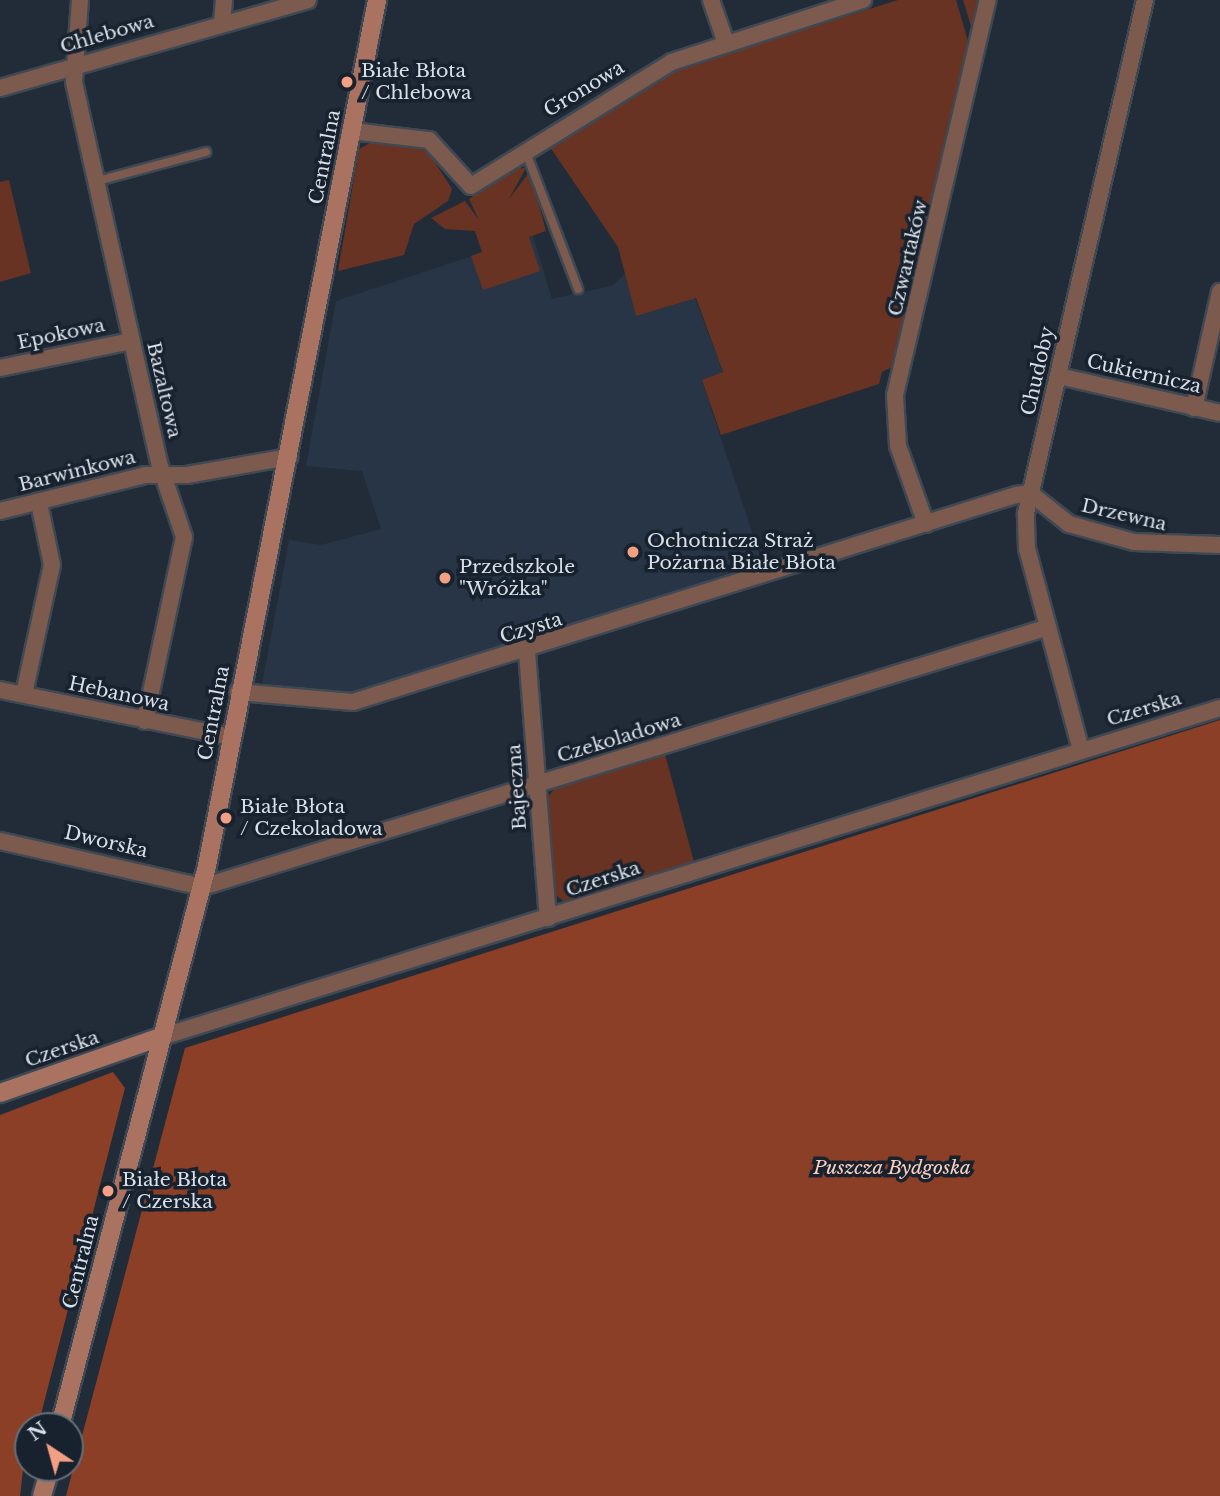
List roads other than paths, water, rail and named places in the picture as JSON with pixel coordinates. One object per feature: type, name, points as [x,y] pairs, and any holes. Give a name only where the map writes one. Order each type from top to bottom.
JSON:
[{"type":"street","name":"Bazaltowa","points":[[80,0],[72,67],[131,341],[184,537],[145,722]]},
{"type":"street","points":[[222,23],[224,0]]},
{"type":"street","name":"Chlebowa","points":[[0,88],[308,0]]},
{"type":"street","name":"Centralna","points":[[64,1412],[158,1038],[202,887],[238,692],[289,457],[377,0]]},
{"type":"street","points":[[711,0],[726,44]]},
{"type":"street","name":"Gronowa","points":[[352,131],[429,140],[468,186],[628,85],[726,44],[863,0]]},
{"type":"street","name":"Czwartaków","points":[[926,524],[898,446],[895,395],[988,0]]},
{"type":"street","name":"Chudoby","points":[[1081,750],[1027,549],[1030,493],[1145,0]]},
{"type":"street","points":[[1194,408],[1220,292]]},
{"type":"street","name":"Epokowa","points":[[0,368],[131,341]]},
{"type":"street","name":"Cukiernicza","points":[[1059,376],[1220,413]]},
{"type":"street","name":"Barwinkowa","points":[[0,511],[167,474],[289,457]]},
{"type":"street","name":"Czysta","points":[[238,692],[353,702],[527,652],[1030,493]]},
{"type":"street","name":"Drzewna","points":[[1030,493],[1058,519],[1105,535],[1161,547],[1220,545]]},
{"type":"street","points":[[24,694],[51,565],[39,503]]},
{"type":"street","name":"Czekoladowa","points":[[202,887],[1048,627]]},
{"type":"street","name":"Bajeczna","points":[[527,652],[548,918]]},
{"type":"street","name":"Hebanowa","points":[[0,690],[145,722],[230,737]]},
{"type":"street","name":"Czerska","points":[[0,1093],[158,1038],[1220,708]]},
{"type":"street","name":"Dworska","points":[[0,841],[202,887]]},
{"type":"lane","points":[[525,150],[578,289]]},
{"type":"lane","points":[[97,181],[206,152]]},
{"type":"place","name":"Białe Błota / Chlebowa","points":[[347,82]]},
{"type":"place","name":"Ochotnicza Straż Pożarna Białe Błota","points":[[633,552]]},
{"type":"place","name":"Przedszkole \"Wróżka\"","points":[[445,578]]},
{"type":"place","name":"Białe Błota / Czekoladowa","points":[[226,818]]},
{"type":"place","name":"Białe Błota / Czerska","points":[[108,1191]]},
{"type":"park label","name":"Puszcza Bydgoska","points":[[892,1168]]}]
